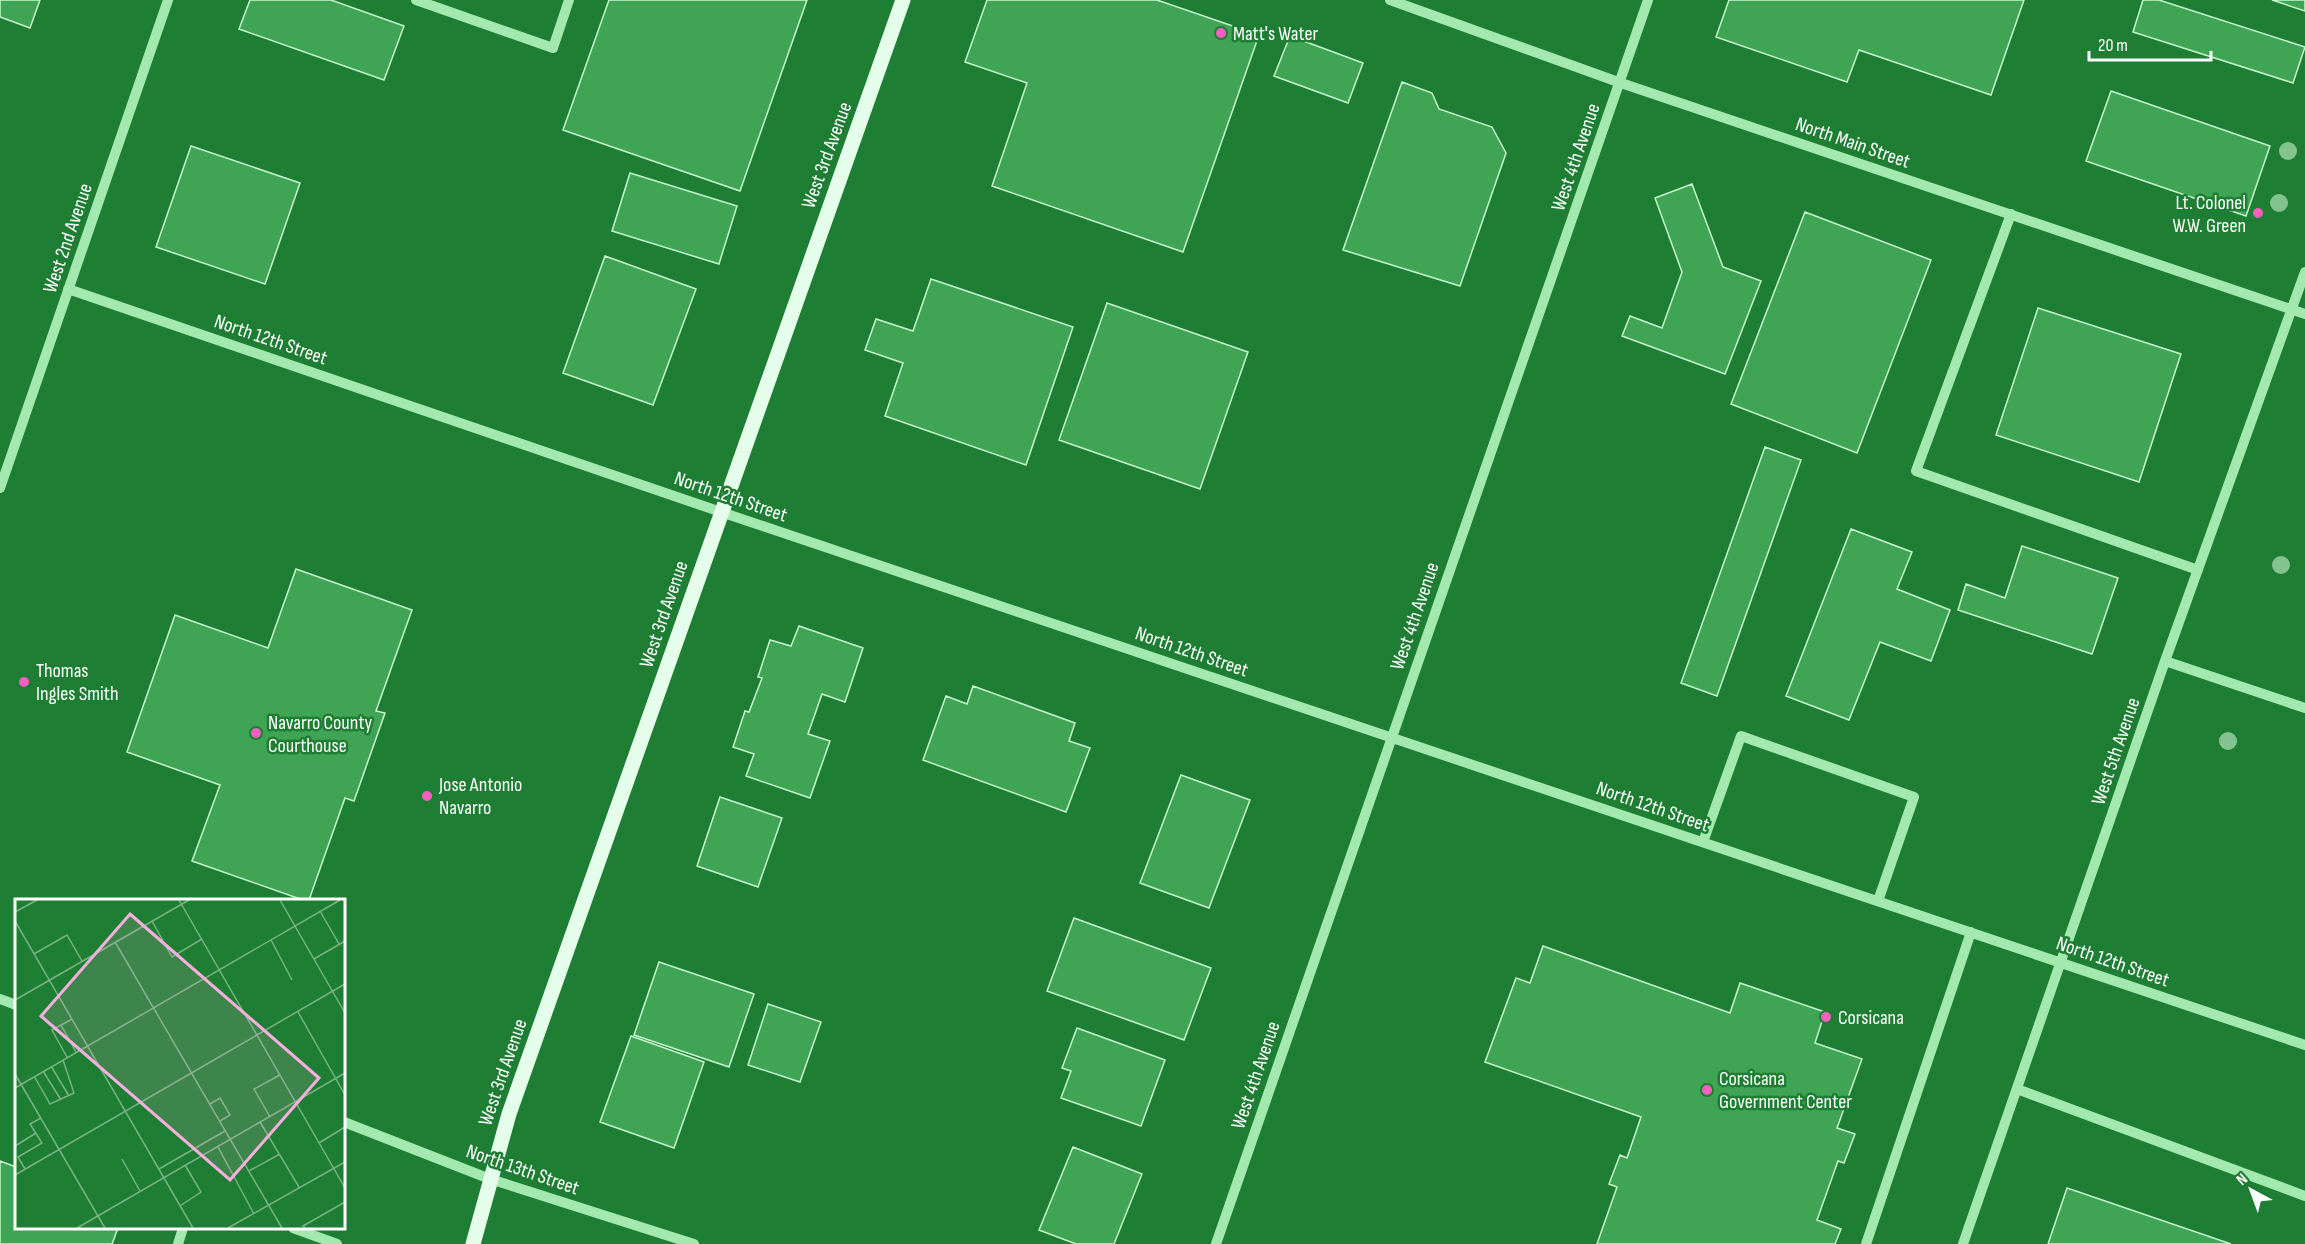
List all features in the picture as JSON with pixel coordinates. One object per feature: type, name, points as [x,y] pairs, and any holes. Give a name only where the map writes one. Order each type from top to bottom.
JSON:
[{"type":"main road","name":"West 3rd Avenue","points":[[473,1244],[509,1114],[903,0]]},
{"type":"street","name":"West 2nd Avenue","points":[[0,488],[168,0]]},
{"type":"street","points":[[416,0],[553,48],[569,0]]},
{"type":"street","name":"North Main Street","points":[[1390,0],[1621,82],[2305,314]]},
{"type":"street","name":"West 4th Avenue","points":[[1216,1244],[1648,0]]},
{"type":"street","points":[[2011,214],[1916,471],[2198,570]]},
{"type":"street","name":"West 5th Avenue","points":[[1963,1244],[2165,662],[2305,272]]},
{"type":"street","name":"North 12th Street","points":[[68,289],[722,512],[2305,1045]]},
{"type":"street","points":[[2165,662],[2305,708]]},
{"type":"street","points":[[1703,842],[1741,736],[1914,797],[1878,901]]},
{"type":"street","points":[[1866,1244],[1971,932]]},
{"type":"street","points":[[0,999],[15,1005]]},
{"type":"street","points":[[2017,1089],[2305,1196]]},
{"type":"street","name":"North 13th Street","points":[[345,1122],[490,1179],[694,1244]]},
{"type":"street","points":[[178,1244],[182,1229]]},
{"type":"street","points":[[298,1229],[337,1244]]},
{"type":"building","points":[[0,0],[40,0],[30,28],[0,17]]},
{"type":"building","points":[[250,0],[331,0],[404,26],[384,80],[239,29]]},
{"type":"building","points":[[609,0],[807,0],[740,191],[563,130]]},
{"type":"building","points":[[987,0],[1157,0],[1259,35],[1183,252],[992,186],[1027,83],[965,62]]},
{"type":"building","points":[[1729,0],[2024,0],[1991,95],[1859,50],[1847,82],[1716,37]]},
{"type":"building","points":[[2143,0],[2159,0],[2305,47],[2293,83],[2133,32]]},
{"type":"building","points":[[2272,0],[2305,0],[2305,11]]},
{"type":"building","points":[[1290,36],[1363,63],[1348,103],[1274,76]]},
{"type":"building","points":[[1402,82],[1432,93],[1439,109],[1492,127],[1506,153],[1460,286],[1343,250]]},
{"type":"building","points":[[2111,91],[2270,146],[2246,216],[2086,161]]},
{"type":"building","points":[[191,146],[300,183],[265,284],[156,247]]},
{"type":"building","points":[[630,173],[737,206],[719,264],[612,231]]},
{"type":"building","points":[[1692,184],[1723,267],[1761,281],[1725,374],[1622,336],[1630,316],[1662,328],[1682,272],[1655,198]]},
{"type":"building","points":[[1805,212],[1931,260],[1857,453],[1731,404]]},
{"type":"building","points":[[605,256],[696,289],[653,405],[563,373]]},
{"type":"building","points":[[931,279],[1073,327],[1026,465],[885,416],[903,363],[865,350],[876,319],[913,331]]},
{"type":"building","points":[[1107,303],[1248,352],[1200,489],[1059,440]]},
{"type":"building","points":[[2038,308],[2181,354],[2139,482],[1996,435]]},
{"type":"building","points":[[1765,447],[1801,460],[1717,696],[1681,683]]},
{"type":"building","points":[[1851,529],[1912,552],[1897,589],[1950,610],[1931,661],[1880,642],[1849,720],[1786,696]]},
{"type":"building","points":[[2022,546],[2118,578],[2092,654],[1958,610],[1966,584],[2005,598]]},
{"type":"building","name":"Navarro County Courthouse","points":[[296,569],[412,610],[376,711],[385,713],[354,801],[345,798],[309,899],[300,899],[192,861],[220,785],[127,752],[175,615],[268,648]]},
{"type":"building","points":[[799,626],[863,648],[845,702],[822,694],[808,734],[830,741],[810,798],[746,776],[754,754],[733,747],[745,711],[749,712],[762,678],[758,677],[770,640],[791,646]]},
{"type":"building","points":[[973,686],[1075,723],[1069,741],[1090,748],[1066,812],[923,760],[946,696],[967,704]]},
{"type":"building","points":[[1181,775],[1250,800],[1209,908],[1140,883]]},
{"type":"building","points":[[720,797],[782,818],[758,887],[697,866]]},
{"type":"building","points":[[1074,918],[1211,968],[1184,1040],[1047,991]]},
{"type":"building","name":"Corsicana Government Center","points":[[1543,946],[1730,1013],[1740,983],[1825,1012],[1815,1043],[1862,1059],[1837,1128],[1855,1134],[1844,1163],[1838,1161],[1817,1220],[1841,1229],[1835,1244],[1597,1244],[1617,1187],[1609,1184],[1620,1155],[1627,1158],[1641,1117],[1485,1062],[1516,978],[1530,983]]},
{"type":"building","points":[[659,962],[754,994],[729,1067],[634,1035]]},
{"type":"building","points":[[768,1004],[821,1022],[800,1082],[748,1065]]},
{"type":"building","points":[[1077,1028],[1165,1060],[1141,1126],[1061,1098],[1071,1071],[1062,1068]]},
{"type":"building","points":[[631,1036],[704,1062],[674,1148],[600,1122]]},
{"type":"building","points":[[1073,1147],[1142,1174],[1114,1244],[1076,1244],[1039,1230]]},
{"type":"building","points":[[0,1161],[15,1167],[15,1229],[118,1229],[112,1244],[0,1244]]},
{"type":"building","points":[[2067,1188],[2231,1244],[2048,1244]]},
{"type":"place","name":"Matt's Water","points":[[1221,33]]},
{"type":"place","name":"Lt. Colonel W.W. Green","points":[[2258,213]]},
{"type":"place","name":"Thomas Ingles Smith","points":[[24,682]]},
{"type":"place","name":"Navarro County Courthouse","points":[[256,733]]},
{"type":"place","name":"Jose Antonio Navarro","points":[[427,796]]},
{"type":"place","name":"Corsicana","points":[[1826,1017]]},
{"type":"place","name":"Corsicana Government Center","points":[[1707,1090]]}]
